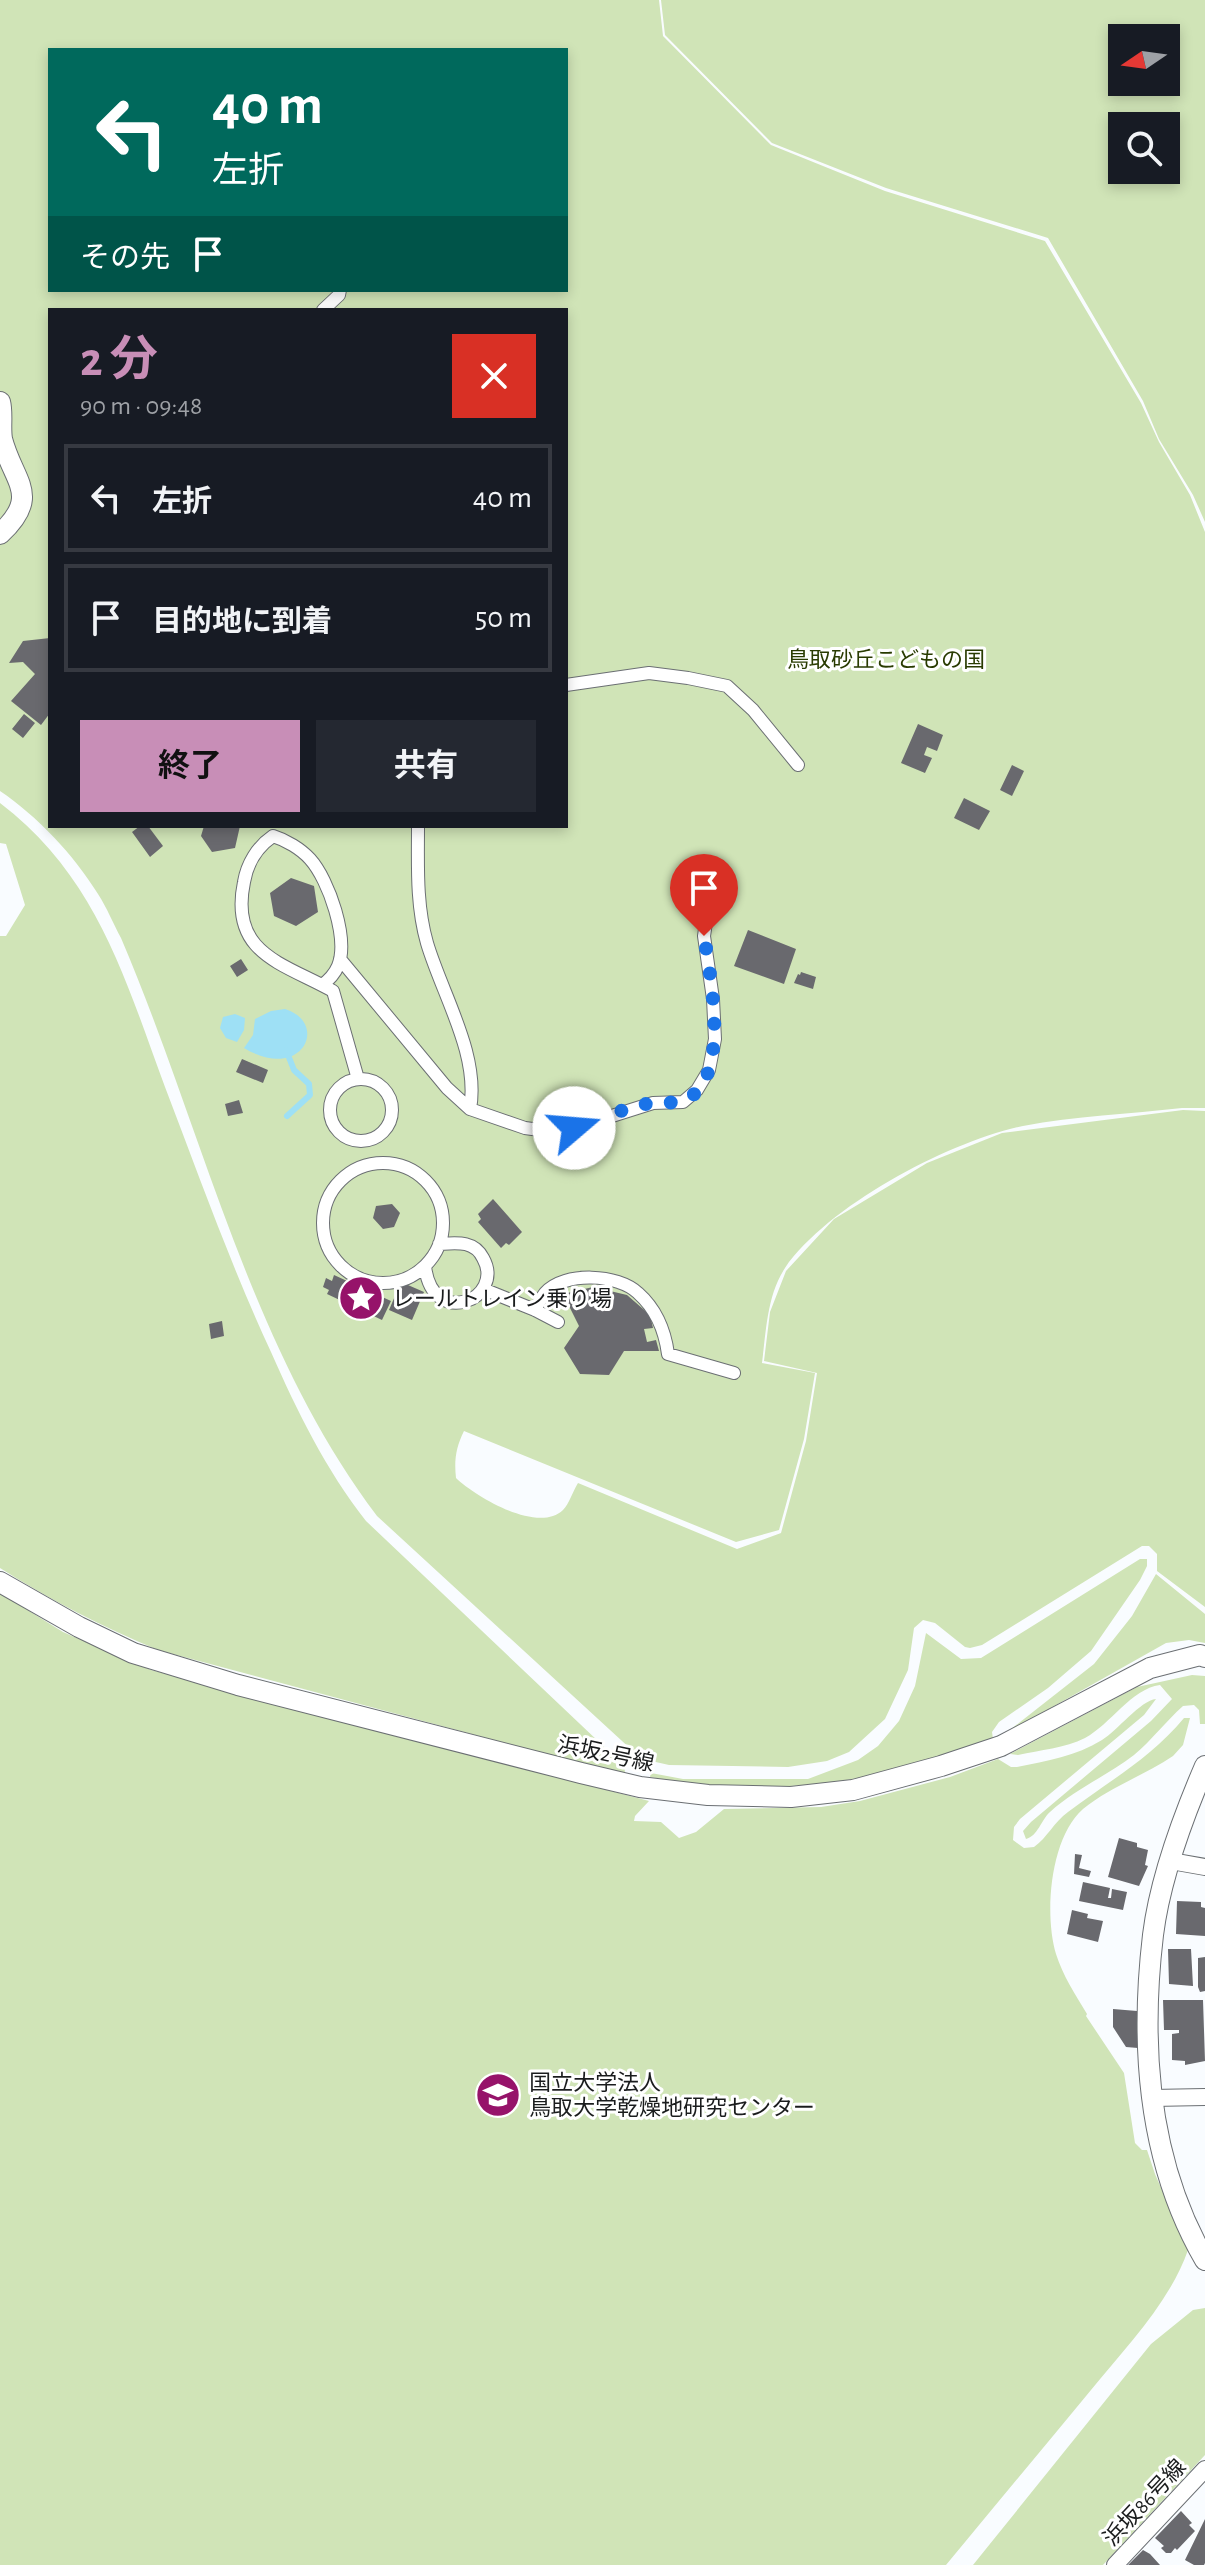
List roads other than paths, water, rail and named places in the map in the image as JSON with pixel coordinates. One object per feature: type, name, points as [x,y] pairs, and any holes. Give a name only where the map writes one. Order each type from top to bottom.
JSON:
[{"type":"street","points":[[325,308],[340,292]]},
{"type":"street","points":[[0,402],[1,432],[19,475],[23,504],[17,519],[0,534]]},
{"type":"street","points":[[568,685],[649,673],[727,686],[753,710],[798,765]]},
{"type":"street","points":[[418,828],[419,906],[427,942],[473,1080],[470,1109]]},
{"type":"street","points":[[322,985],[330,979],[340,959],[341,937],[330,892],[310,859],[284,840],[273,836],[263,843],[246,869],[240,902],[246,935],[273,962],[333,991],[358,1079]]},
{"type":"street","points":[[340,959],[447,1088],[470,1109],[525,1128],[547,1131],[574,1128],[653,1103],[683,1102],[691,1097],[709,1070],[715,1039],[704,936],[711,889]]},
{"type":"street","points":[[358,1079],[368,1080],[386,1090],[393,1109],[387,1129],[370,1140],[359,1142],[340,1133],[331,1115],[334,1095],[340,1087],[358,1079]]},
{"type":"street","points":[[370,1140],[374,1164]]},
{"type":"street","points":[[390,1163],[405,1167],[430,1185],[438,1198],[443,1229],[439,1244],[425,1266],[403,1280],[377,1283],[352,1274],[342,1266],[327,1244],[324,1218],[332,1193],[350,1173],[374,1164],[390,1163]]},
{"type":"street","points":[[425,1266],[432,1291],[446,1301],[462,1303],[477,1296],[483,1289],[487,1269],[478,1251],[460,1242],[439,1244]]},
{"type":"street","points":[[535,1310],[546,1292],[563,1282],[591,1278],[617,1281],[637,1291],[654,1311],[665,1335],[668,1354],[734,1373]]},
{"type":"street","points":[[483,1289],[558,1322]]},
{"type":"street","name":"浜坂2号線","points":[[0,1582],[79,1627],[133,1653],[336,1712],[610,1780],[708,1795],[791,1797],[853,1790],[941,1766],[1001,1746],[1150,1668],[1200,1655],[1205,1657]]},
{"type":"street","points":[[1205,1766],[1178,1834],[1153,1932],[1147,2018],[1152,2098],[1159,2145],[1167,2172],[1205,2260]]},
{"type":"street","points":[[1171,1861],[1205,1867]]},
{"type":"street","points":[[1152,2098],[1205,2097]]},
{"type":"street","name":"浜坂86号線","points":[[1115,2565],[1205,2469]]},
{"type":"water","points":[[285,1009],[299,1016],[306,1026],[307,1037],[303,1047],[294,1055],[281,1059],[264,1057],[244,1048],[253,1035],[255,1019],[271,1011]]},
{"type":"water","points":[[235,1014],[245,1018],[244,1030],[237,1042],[226,1038],[220,1028],[223,1017]]},
{"type":"waterway","points":[[286,1050],[294,1070],[309,1084],[310,1095],[287,1116]]},
{"type":"place","name":"レールトレイン乗り場","points":[[361,1298]]},
{"type":"place","name":"国立大学法人 鳥取大学乾燥地研究センター","points":[[498,2095]]},
{"type":"park label","name":"鳥取砂丘こどもの国","points":[[886,659]]}]
